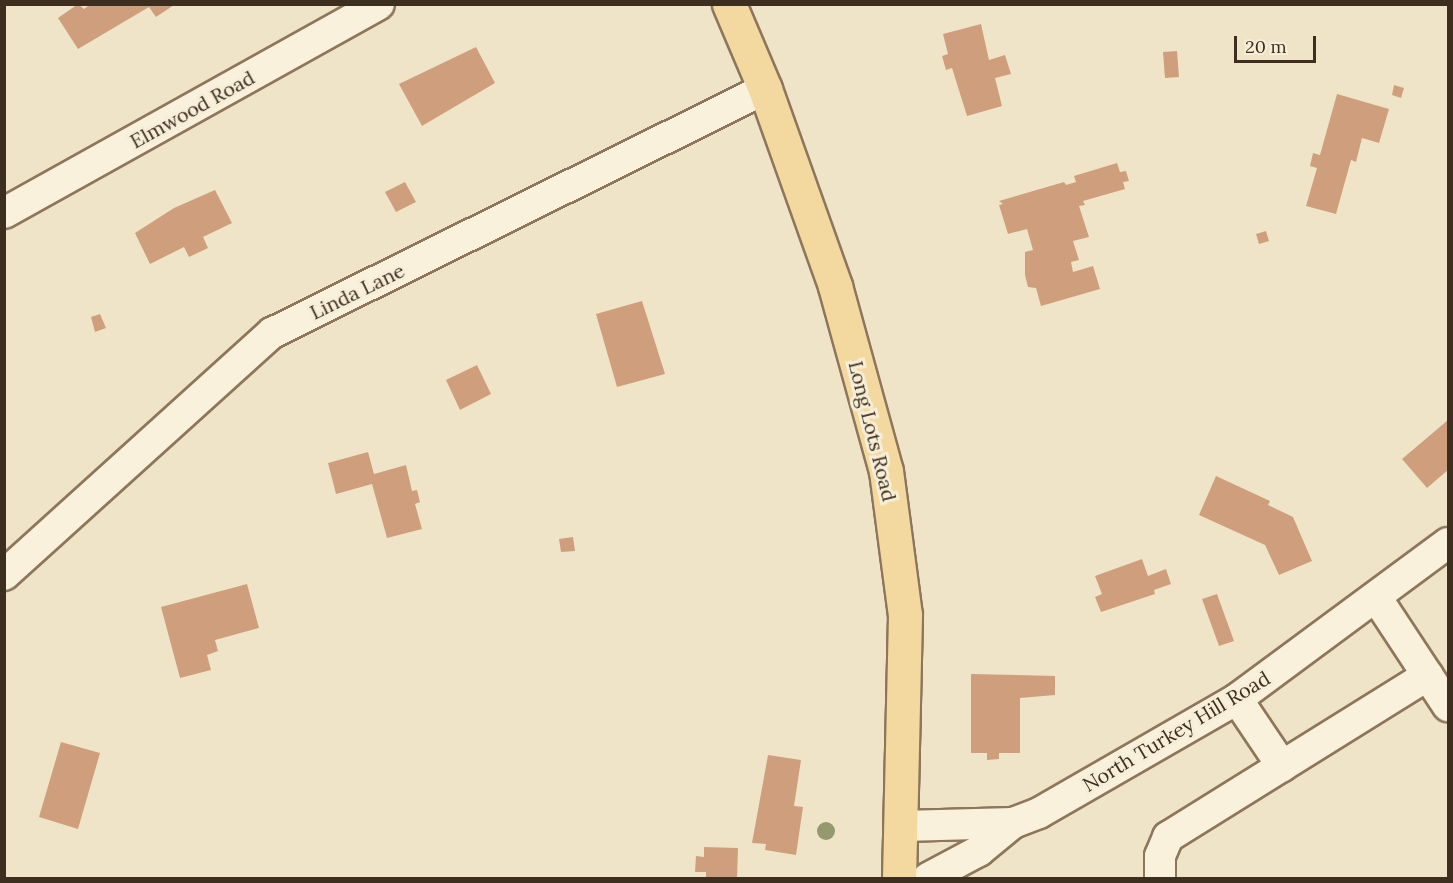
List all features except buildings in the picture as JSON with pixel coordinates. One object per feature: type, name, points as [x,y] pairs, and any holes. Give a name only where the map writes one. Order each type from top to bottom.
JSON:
[{"type":"main road","name":"Long Lots Road","points":[[729,4],[765,89],[835,286],[886,471],[905,615],[903,826],[899,879]]},
{"type":"street","name":"Elmwood Road","points":[[4,213],[379,4]]},
{"type":"street","name":"Linda Lane","points":[[4,575],[272,333],[765,89]]},
{"type":"street","name":"North Turkey Hill Road","points":[[928,879],[979,851],[1013,823],[1039,813],[1237,699],[1449,543]]},
{"type":"street","points":[[1376,597],[1449,706]]},
{"type":"street","points":[[1160,879],[1160,856],[1168,837],[1428,675]]},
{"type":"street","points":[[1237,699],[1282,766]]},
{"type":"street","name":"North Turkey Hill Road","points":[[903,826],[1013,823]]}]
